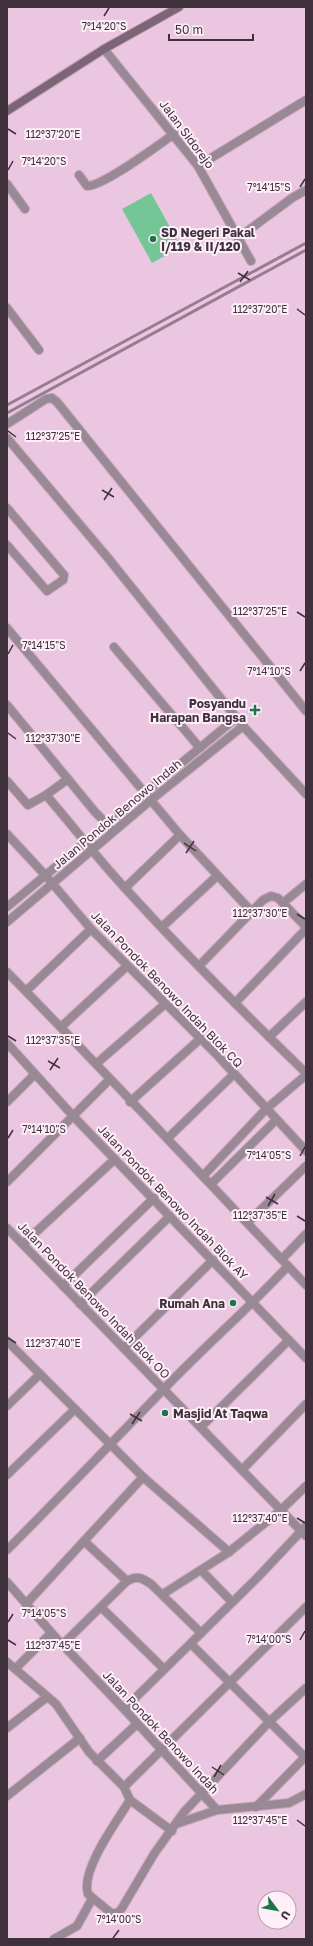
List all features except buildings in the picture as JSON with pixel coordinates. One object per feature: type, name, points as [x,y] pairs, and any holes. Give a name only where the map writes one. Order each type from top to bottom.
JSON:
[{"type":"main road","points":[[7,110],[104,49],[179,7]]},
{"type":"street","name":"Jalan Sidorejo","points":[[104,49],[174,134],[198,166],[251,261]]},
{"type":"street","points":[[198,166],[306,100]]},
{"type":"street","points":[[79,175],[87,186],[94,185],[129,165],[174,134]]},
{"type":"street","points":[[7,184],[25,209]]},
{"type":"street","points":[[238,238],[292,198],[306,190]]},
{"type":"street","points":[[7,308],[39,350]]},
{"type":"street","points":[[7,424],[46,399],[52,398],[57,402],[306,711]]},
{"type":"street","points":[[7,438],[108,558],[236,718],[306,794]]},
{"type":"street","points":[[7,508],[64,575],[63,580],[49,592],[47,591],[7,546]]},
{"type":"street","points":[[8,630],[180,835],[252,912]]},
{"type":"street","points":[[114,647],[200,748]]},
{"type":"street","points":[[7,705],[114,832]]},
{"type":"street","name":"Jalan Pondok Benowo Indah","points":[[7,907],[236,718]]},
{"type":"street","name":"Jalan Pondok Benowo Indah","points":[[7,922],[151,800],[243,726]]},
{"type":"street","points":[[7,781],[28,805],[46,795],[68,779]]},
{"type":"street","points":[[46,795],[76,829],[85,843],[125,888],[235,1003],[306,1074],[266,1109],[203,1176]]},
{"type":"street","name":"Jalan Pondok Benowo Indah Blok CQ","points":[[7,834],[46,876],[91,929],[234,1074],[306,1151]]},
{"type":"street","points":[[125,888],[180,835]]},
{"type":"street","points":[[162,927],[217,876]]},
{"type":"street","points":[[281,900],[306,884]]},
{"type":"street","points":[[199,966],[266,898],[271,896],[281,900],[306,928],[235,1003]]},
{"type":"street","points":[[26,991],[91,929]]},
{"type":"street","points":[[61,1027],[127,966]]},
{"type":"street","points":[[7,972],[61,1027],[130,1102],[168,1138],[306,1285]]},
{"type":"street","points":[[269,1037],[306,1002]]},
{"type":"street","points":[[96,1064],[165,1004]]},
{"type":"street","points":[[130,1102],[200,1039]]},
{"type":"street","name":"Jalan Pondok Benowo Indah Blok AY","points":[[7,1043],[74,1117],[154,1198],[306,1358]]},
{"type":"street","points":[[7,1102],[35,1074]]},
{"type":"street","points":[[168,1138],[234,1074]]},
{"type":"street","points":[[7,1182],[110,1080]]},
{"type":"street","points":[[211,1184],[276,1120]]},
{"type":"street","points":[[23,1244],[115,1159]]},
{"type":"street","points":[[248,1222],[306,1166]]},
{"type":"street","points":[[63,1286],[154,1198]]},
{"type":"street","points":[[80,1304],[170,1216]]},
{"type":"street","name":"Jalan Pondok Benowo Indah Blok OO","points":[[7,1228],[281,1510],[304,1531]]},
{"type":"street","points":[[282,1259],[306,1234]]},
{"type":"street","points":[[124,1348],[213,1260]]},
{"type":"street","points":[[7,1550],[112,1445],[164,1389],[253,1303],[288,1266]]},
{"type":"street","points":[[201,1427],[289,1340]]},
{"type":"street","points":[[7,1341],[143,1477],[229,1552]]},
{"type":"street","points":[[7,1406],[40,1374]]},
{"type":"street","points":[[242,1470],[306,1404]]},
{"type":"street","points":[[7,1476],[75,1409]]},
{"type":"street","points":[[26,1604],[143,1477]]},
{"type":"street","points":[[163,1594],[229,1552],[281,1510],[306,1486]]},
{"type":"street","points":[[124,1709],[304,1531]]},
{"type":"street","points":[[84,1541],[127,1581]]},
{"type":"street","points":[[201,1570],[232,1602]]},
{"type":"street","points":[[62,1645],[102,1608],[127,1581],[133,1577],[140,1577],[163,1594],[201,1633]]},
{"type":"street","name":"Jalan Pondok Benowo Indah","points":[[7,1582],[62,1645],[124,1709],[217,1810]]},
{"type":"street","points":[[102,1608],[164,1669]]},
{"type":"street","points":[[124,1787],[306,1608]]},
{"type":"street","points":[[16,1668],[51,1633]]},
{"type":"street","points":[[191,1644],[231,1681],[306,1757],[256,1806]]},
{"type":"street","points":[[7,1662],[16,1668],[62,1711],[97,1761],[124,1787],[130,1800],[173,1827]]},
{"type":"street","points":[[130,1800],[105,1840],[90,1870],[87,1891],[92,1899],[110,1913],[120,1912],[154,1854],[173,1827],[202,1793],[270,1721],[306,1688]]},
{"type":"street","points":[[7,1728],[47,1697]]},
{"type":"street","points":[[97,1761],[137,1724]]},
{"type":"street","points":[[7,1796],[80,1738]]},
{"type":"street","name":"Jalan Pondok Benowo Indah","points":[[173,1827],[217,1810],[289,1803],[306,1794]]},
{"type":"street","points":[[54,1939],[77,1926],[92,1899]]},
{"type":"green space","points":[[151,193],[181,247],[152,263],[122,209]]},
{"type":"railway","points":[[7,405],[306,243]]},
{"type":"railway","points":[[7,413],[306,250]]},
{"type":"place","name":"SD Negeri Pakal I/119 & II/120","points":[[153,239]]},
{"type":"place","name":"Posyandu Harapan Bangsa","points":[[255,710]]},
{"type":"place","name":"Rumah Ana","points":[[233,1303]]},
{"type":"place","name":"Masjid At Taqwa","points":[[165,1413]]}]
